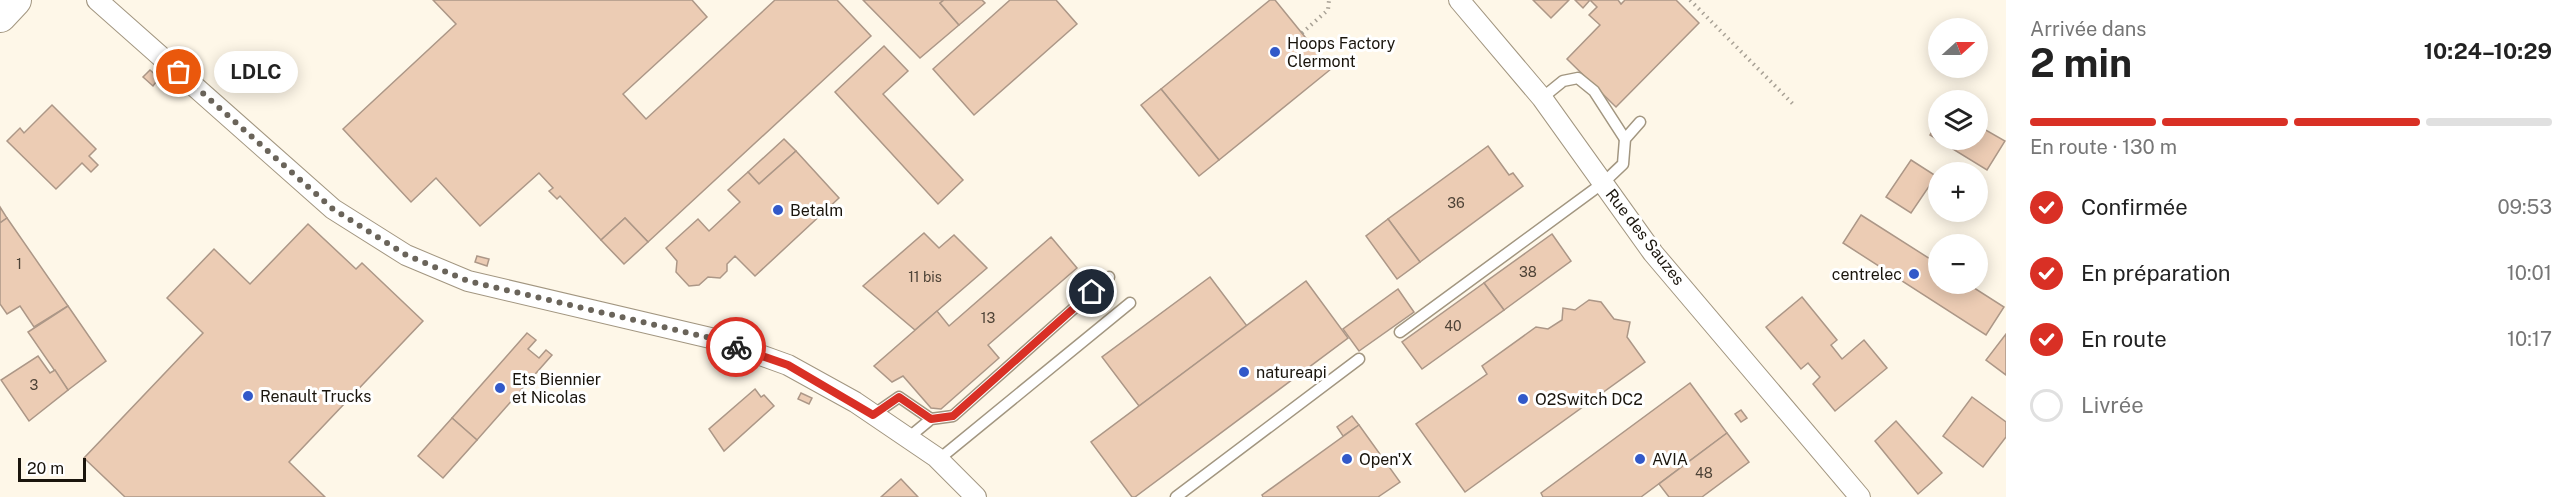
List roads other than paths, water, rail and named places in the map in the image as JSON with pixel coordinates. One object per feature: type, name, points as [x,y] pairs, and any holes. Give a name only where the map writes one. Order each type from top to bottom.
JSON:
[{"type":"main road","points":[[0,16],[15,0]]},
{"type":"street","points":[[97,0],[333,209],[406,255],[468,281],[719,340],[788,365],[908,438],[938,460],[976,497]]},
{"type":"street","name":"Rue des Sauzes","points":[[1459,0],[1542,98],[1653,253],[1860,497]]},
{"type":"lane","points":[[1542,98],[1563,81],[1578,78],[1594,92],[1625,139]]},
{"type":"lane","points":[[1400,332],[1603,183],[1623,164],[1625,139],[1640,122]]},
{"type":"lane","points":[[908,438],[931,419],[953,416],[1109,277]]},
{"type":"lane","points":[[938,460],[1130,303]]},
{"type":"lane","points":[[1176,497],[1359,359]]},
{"type":"lane","points":[[873,415],[899,397],[931,419]]},
{"type":"place","name":"Hoops Factory Clermont","points":[[1275,52]]},
{"type":"place","name":"LDLC","points":[[179,72]]},
{"type":"place","name":"Betalm","points":[[778,210]]},
{"type":"place","name":"centrelec","points":[[1914,274]]},
{"type":"place","name":"natureapi","points":[[1244,372]]},
{"type":"place","name":"Ets Biennier et Nicolas","points":[[500,388]]},
{"type":"place","name":"Renault Trucks","points":[[248,396]]},
{"type":"place","name":"O2Switch DC2","points":[[1523,399]]},
{"type":"place","name":"Open'X","points":[[1347,459]]},
{"type":"place","name":"AVIA","points":[[1640,459]]}]
